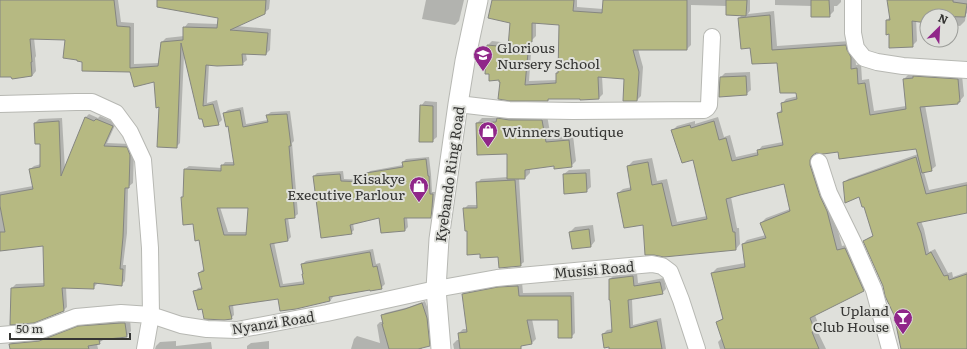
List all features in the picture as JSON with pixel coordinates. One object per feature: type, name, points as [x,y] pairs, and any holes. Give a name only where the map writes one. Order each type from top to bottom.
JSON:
[{"type":"street","name":"Kyebando Ring Road","points":[[441,349],[436,289],[439,239],[465,61],[478,0]]},
{"type":"street","points":[[852,0],[853,33],[856,48],[864,58],[877,62],[903,66],[967,70]]},
{"type":"street","points":[[458,104],[509,110],[704,110],[709,104],[712,37]]},
{"type":"street","points":[[0,104],[92,102],[116,113],[130,132],[143,160],[150,248],[151,315],[145,349]]},
{"type":"street","points":[[819,162],[829,193],[874,290],[890,349]]},
{"type":"street","name":"Musisi Road","points":[[436,289],[504,278],[652,264],[662,266],[670,272],[697,349]]},
{"type":"street","name":"Nyanzi Road","points":[[0,335],[36,332],[76,317],[121,313],[151,315],[182,325],[207,329],[238,330],[327,313],[436,289]]},
{"type":"building","points":[[0,0],[114,0],[117,26],[130,27],[130,68],[158,66],[161,42],[183,40],[183,27],[217,28],[218,18],[157,7],[157,0],[266,0],[265,14],[230,30],[268,33],[266,55],[242,54],[243,65],[206,65],[203,106],[213,104],[219,125],[204,127],[202,119],[199,119],[181,43],[177,148],[157,147],[159,107],[156,108],[154,82],[134,87],[130,72],[82,71],[82,62],[63,58],[65,40],[30,39],[32,76],[12,79],[11,77],[0,77]]},
{"type":"building","points":[[492,0],[574,0],[573,11],[602,13],[603,0],[687,0],[687,50],[633,50],[639,72],[637,101],[623,101],[624,79],[598,77],[599,99],[510,101],[498,99],[499,80],[489,81],[489,74],[485,74],[487,45],[508,47],[510,23],[488,18]],"holes":[[[532,23],[559,25],[558,73],[556,73],[556,83],[525,85],[529,42],[532,42]]]},
{"type":"building","points":[[726,0],[747,0],[746,16],[726,15]]},
{"type":"building","points":[[811,0],[829,0],[830,17],[811,17]]},
{"type":"building","points":[[887,0],[953,0],[953,2],[967,4],[965,17],[959,17],[959,8],[919,8],[919,22],[912,21],[913,47],[889,48],[889,34],[886,35],[886,20],[890,20]]},
{"type":"building","points":[[770,15],[772,50],[846,45],[851,57],[851,69],[857,68],[858,84],[865,83],[870,115],[906,109],[903,79],[913,78],[913,76],[958,79],[960,102],[958,102],[958,104],[920,107],[932,171],[922,173],[916,149],[839,159],[838,152],[823,154],[816,153],[812,156],[810,165],[820,196],[827,211],[837,250],[845,248],[864,291],[810,318],[815,331],[812,332],[819,349],[725,349],[716,322],[723,319],[711,273],[745,267],[742,244],[766,238],[760,223],[790,211],[784,184],[726,199],[733,232],[735,232],[736,250],[664,257],[645,255],[643,225],[624,228],[617,193],[631,190],[627,166],[648,162],[652,185],[662,183],[672,226],[707,219],[693,160],[682,163],[671,130],[690,125],[691,128],[714,121],[719,140],[726,138],[732,161],[758,155],[757,150],[783,145],[777,113],[782,112],[781,103],[797,99],[796,93],[780,93],[777,63],[752,64],[750,48],[741,49],[738,18]]},
{"type":"building","points":[[746,76],[747,95],[719,97],[720,77]]},
{"type":"building","points":[[420,105],[433,106],[433,142],[419,142]]},
{"type":"building","points":[[240,110],[243,127],[268,122],[266,115],[287,114],[291,146],[289,146],[295,218],[285,219],[288,241],[270,244],[280,287],[304,284],[301,264],[370,252],[373,267],[377,266],[382,289],[329,297],[330,301],[280,311],[278,299],[229,306],[232,319],[204,319],[202,309],[198,310],[193,291],[202,289],[198,273],[204,271],[199,240],[195,241],[193,224],[183,225],[181,197],[183,197],[184,169],[221,171],[221,165],[234,165],[228,126],[226,127],[223,113]],"holes":[[[217,208],[248,208],[246,235],[224,235]]]},
{"type":"building","points":[[85,117],[94,121],[96,119],[113,126],[104,146],[127,147],[130,155],[129,188],[125,188],[120,269],[123,269],[122,286],[94,283],[94,289],[62,288],[64,311],[34,323],[10,325],[11,288],[44,286],[43,246],[0,251],[0,232],[5,232],[0,206],[0,195],[33,189],[29,169],[40,167],[40,144],[35,144],[34,123],[59,121],[61,176]]},
{"type":"building","points":[[497,118],[509,120],[542,120],[546,142],[569,140],[572,167],[554,169],[554,166],[525,170],[525,179],[507,179],[507,154],[477,155],[476,123],[496,122]]},
{"type":"building","points":[[916,157],[926,194],[967,185],[967,213],[917,223],[926,255],[931,252],[944,276],[948,275],[949,280],[967,274],[967,349],[901,349],[894,315],[863,241],[873,236],[864,207],[862,207],[859,197],[845,203],[843,182]]},
{"type":"building","points":[[426,159],[430,194],[433,194],[431,218],[404,218],[405,231],[381,233],[379,218],[350,225],[352,234],[321,238],[313,176],[340,174],[341,181],[366,182],[366,173],[403,167],[402,162]]},
{"type":"building","points":[[586,173],[587,192],[564,194],[563,174]]},
{"type":"building","points":[[515,180],[521,266],[499,268],[498,257],[480,258],[480,254],[467,255],[467,231],[465,231],[463,208],[477,208],[476,182]]},
{"type":"building","points":[[589,229],[591,247],[572,249],[569,232]]},
{"type":"building","points":[[633,276],[634,286],[660,282],[663,294],[628,300],[630,328],[657,321],[662,349],[604,348],[602,334],[612,332],[609,279]]},
{"type":"building","points":[[518,286],[519,296],[571,296],[572,338],[558,338],[558,320],[527,320],[532,344],[521,346],[521,349],[460,349],[458,333],[467,332],[462,294],[498,287]]},
{"type":"building","points":[[422,303],[427,318],[430,346],[418,349],[389,349],[381,315]]},
{"type":"building","points":[[125,323],[127,337],[99,340],[100,344],[88,346],[89,349],[10,349],[9,344],[39,341],[78,326]]},
{"type":"place","name":"Glorious Nursery School","points":[[483,72]]},
{"type":"place","name":"Winners Boutique","points":[[488,148]]},
{"type":"place","name":"Kisakye Executive Parlour","points":[[419,203]]},
{"type":"place","name":"Upland Club House","points":[[903,335]]}]
